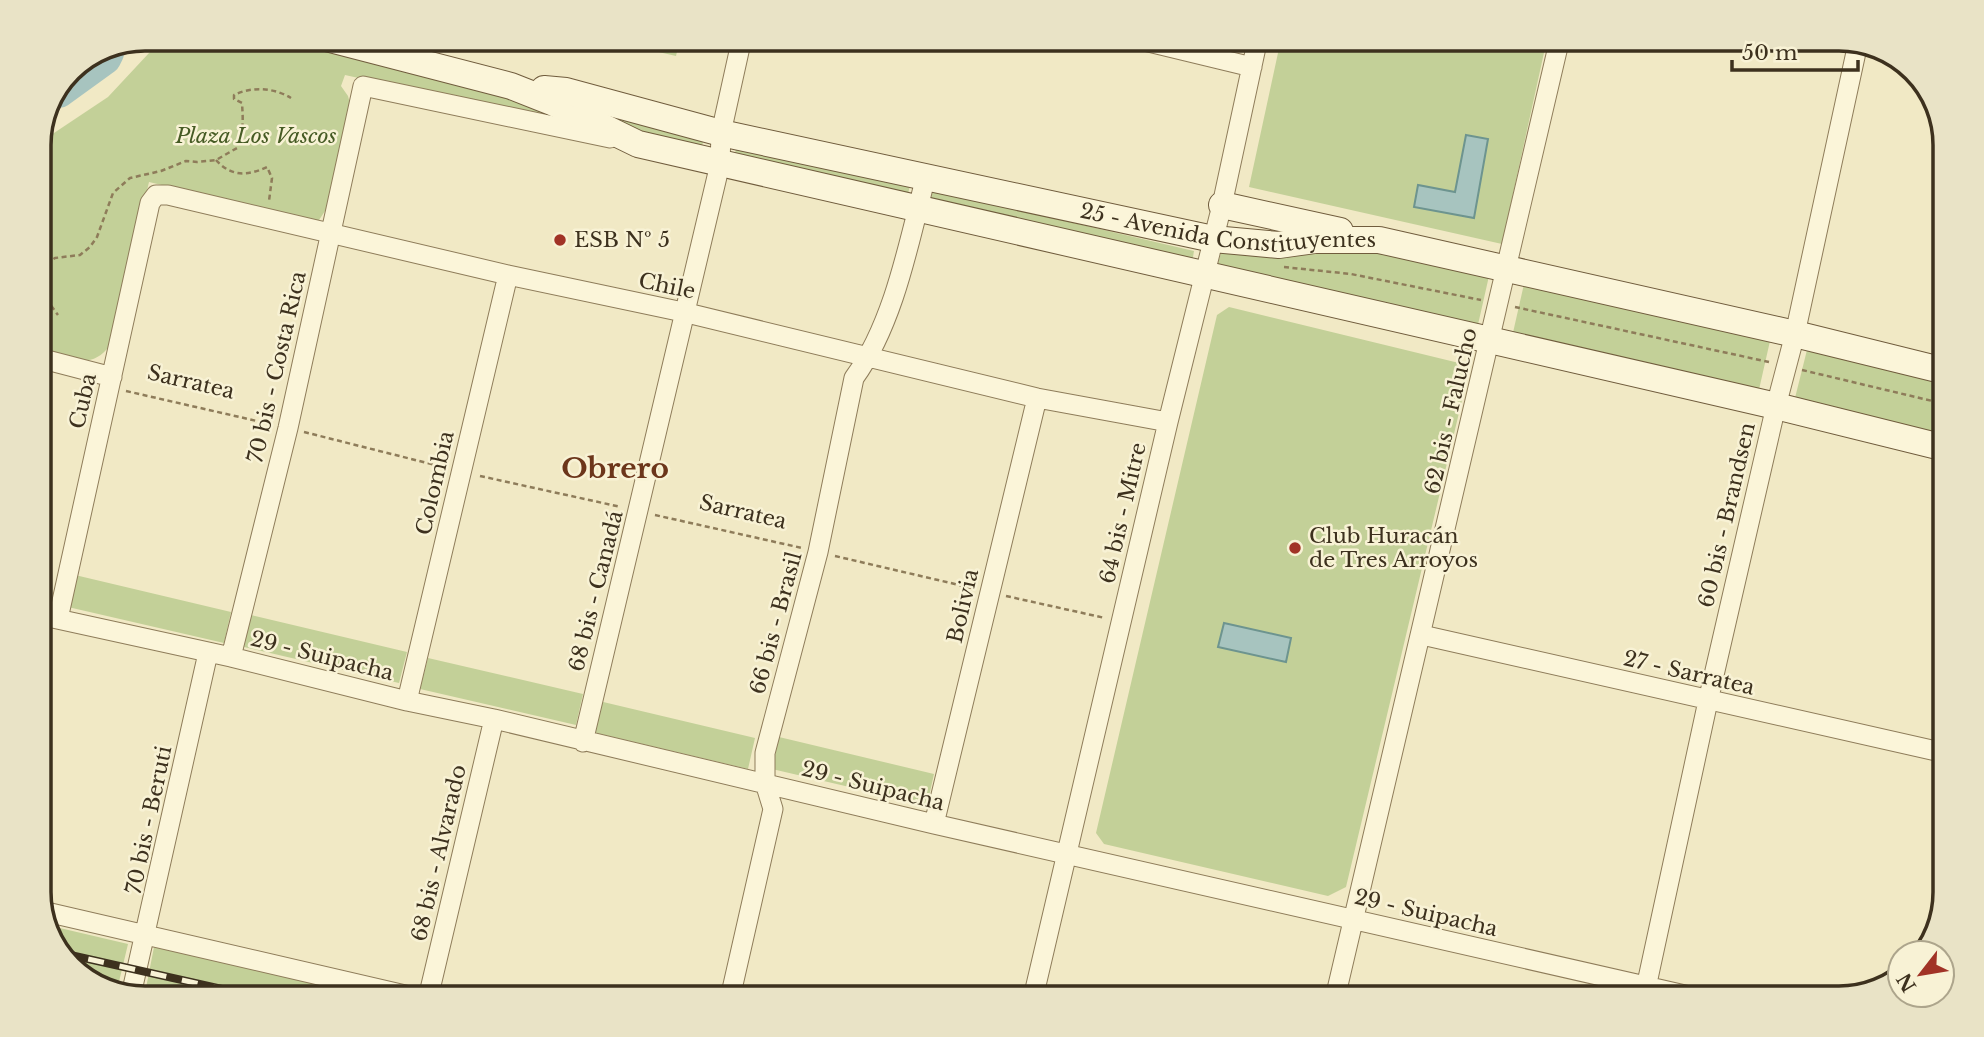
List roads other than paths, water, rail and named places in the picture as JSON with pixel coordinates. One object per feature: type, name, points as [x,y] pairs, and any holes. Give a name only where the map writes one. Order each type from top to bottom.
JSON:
[{"type":"main road","name":"25 - Avenida Constituyentes","points":[[376,51],[511,86],[554,103],[638,144],[1776,406],[1933,445]]},
{"type":"main road","name":"25 - Avenida Constituyentes","points":[[511,86],[566,91],[721,133],[1213,239],[1279,245],[1315,240],[1379,240],[1933,368]]},
{"type":"main road","points":[[1222,205],[1379,240]]},
{"type":"street","points":[[720,164],[721,133],[740,51]]},
{"type":"street","points":[[1188,51],[1252,66]]},
{"type":"street","name":"64 bis - Mitre","points":[[1035,986],[1222,205],[1255,51]]},
{"type":"street","name":"62 bis - Falucho","points":[[1338,986],[1557,51]]},
{"type":"street","name":"60 bis - Brandsen","points":[[1646,986],[1776,406],[1795,334],[1856,53]]},
{"type":"street","name":"25 - Avenida Constituyentes","points":[[363,86],[638,144]]},
{"type":"street","name":"70 bis - Costa Rica","points":[[231,657],[288,428],[363,86]]},
{"type":"street","name":"68 bis - Canadá","points":[[583,741],[720,164]]},
{"type":"street","name":"66 bis - Brasil","points":[[733,986],[773,809],[765,783],[765,753],[818,552],[854,378],[870,356],[883,328],[926,176]]},
{"type":"street","name":"Chile","points":[[156,195],[168,195],[508,275],[683,312],[1037,398],[1168,422]]},
{"type":"street","name":"Cuba","points":[[51,606],[111,382],[150,203],[156,195]]},
{"type":"street","name":"Colombia","points":[[407,701],[508,275]]},
{"type":"street","points":[[51,362],[111,382]]},
{"type":"street","name":"Bolivia","points":[[934,824],[1037,398]]},
{"type":"street","name":"29 - Suipacha","points":[[51,618],[231,657],[407,701],[1354,920],[1621,986]]},
{"type":"street","name":"27 - Sarratea","points":[[1422,635],[1933,750]]},
{"type":"street","name":"70 bis - Beruti","points":[[134,985],[208,653]]},
{"type":"street","name":"68 bis - Alvarado","points":[[431,986],[494,719]]},
{"type":"street","points":[[54,914],[362,986]]},
{"type":"water","points":[[1466,135],[1488,139],[1474,218],[1414,207],[1418,185],[1455,192]]},
{"type":"water","points":[[1224,623],[1291,638],[1286,662],[1218,647]]},
{"type":"waterway","points":[[76,81],[105,60]]},
{"type":"railway","points":[[76,956],[209,986]]},
{"type":"place","name":"ESB Nº 5","points":[[560,240]]},
{"type":"place","name":"Club Huracán de Tres Arroyos","points":[[1295,548]]},
{"type":"district","name":"Obrero","points":[[615,468]]},
{"type":"park label","name":"Plaza Los Vascos","points":[[256,136]]}]
